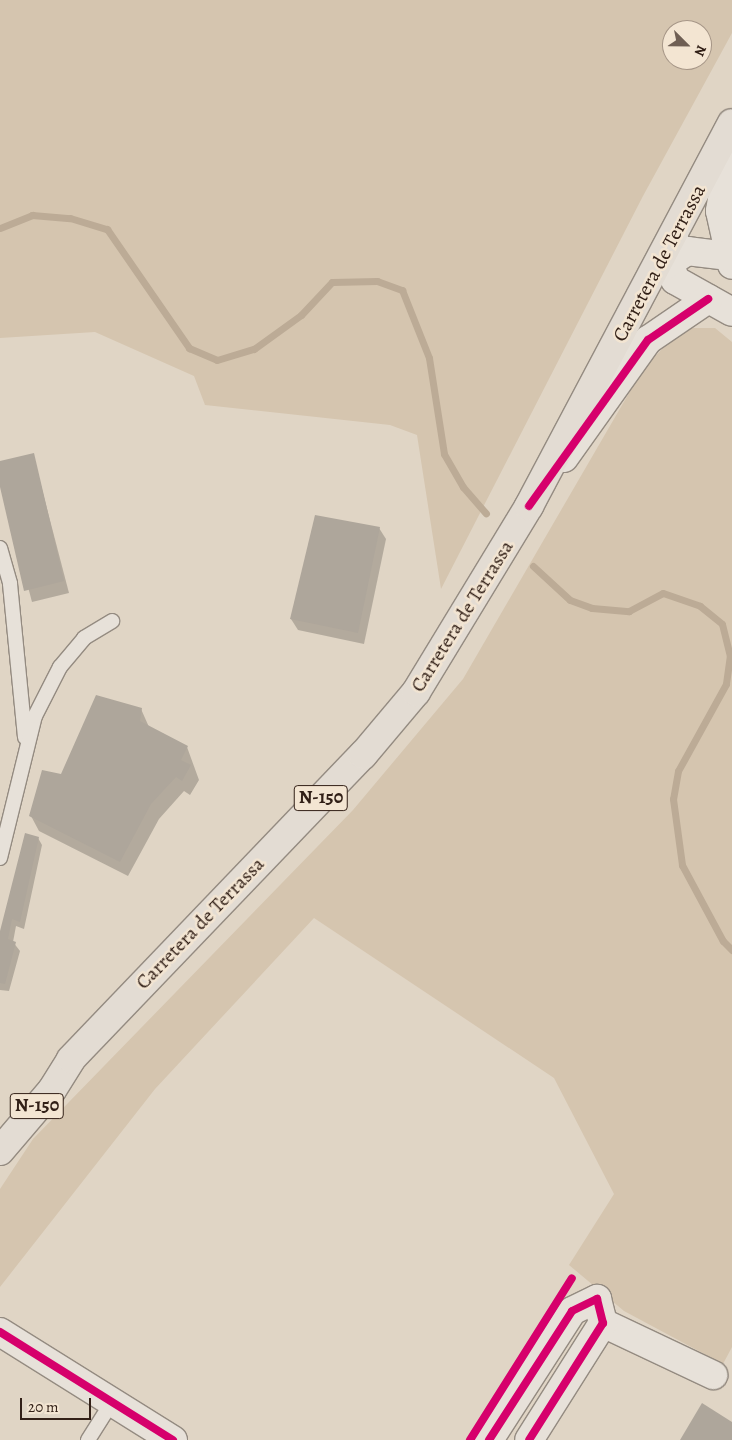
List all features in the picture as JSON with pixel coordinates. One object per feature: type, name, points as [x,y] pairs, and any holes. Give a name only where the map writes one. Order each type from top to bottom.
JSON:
[{"type":"main road","name":"Carretera de Terrassa","points":[[0,1151],[52,1090],[71,1059],[363,755],[416,692],[530,506],[665,258],[732,123]]},
{"type":"main road","name":"Carretera de Terrassa","points":[[0,1121],[39,1078],[71,1059]]},
{"type":"street","points":[[732,142],[721,202],[729,261],[699,250],[665,258],[674,280],[732,312]]},
{"type":"street","points":[[530,506],[648,340],[708,299]]},
{"type":"street","points":[[489,1440],[572,1311],[597,1299],[603,1323],[529,1440]]},
{"type":"street","points":[[603,1323],[713,1375]]},
{"type":"street","points":[[0,1332],[173,1440]]},
{"type":"lane","points":[[0,548],[10,584],[26,750]]},
{"type":"lane","points":[[0,858],[4,822],[35,716],[60,667],[84,638],[112,620]]},
{"type":"lane","points":[[91,1439],[112,1402]]},
{"type":"shaded area","points":[[0,0],[732,0],[732,33],[712,70],[712,20],[662,20],[662,70],[712,70],[643,196],[441,589],[417,435],[390,425],[205,405],[194,376],[95,332],[0,338]]},
{"type":"shaded area","points":[[682,328],[715,328],[732,342],[732,1347],[723,1364],[624,1311],[569,1265],[614,1194],[554,1078],[314,918],[155,1089],[0,1287],[0,1189],[33,1139],[353,810],[463,679],[643,369]]},
{"type":"building","points":[[34,453],[64,581],[24,591],[0,487],[0,461]]},
{"type":"building","points":[[315,515],[380,527],[358,633],[290,619]]},
{"type":"building","points":[[96,695],[142,708],[140,721],[188,746],[181,760],[191,765],[182,781],[176,777],[151,804],[120,862],[29,816],[42,770],[61,774]]},
{"type":"building","points":[[25,833],[39,837],[20,922],[12,919],[8,939],[16,942],[5,984],[0,983],[0,931]]},
{"type":"building","points":[[702,1403],[732,1422],[732,1440],[680,1440]]},
{"type":"waterway","points":[[0,228],[32,215],[70,218],[107,229],[189,348],[217,360],[254,349],[301,315],[332,282],[377,281],[402,290],[429,358],[444,454],[463,487],[486,513]]},
{"type":"waterway","points":[[533,566],[570,600],[592,608],[629,611],[663,593],[700,606],[722,624],[730,655],[726,684],[678,771],[673,799],[682,865],[723,941],[732,950]]},
{"type":"cycle path","points":[[529,506],[648,340],[708,299]]},
{"type":"cycle path","points":[[470,1440],[572,1278]]},
{"type":"cycle path","points":[[489,1440],[572,1311],[597,1299],[603,1323],[529,1440]]},
{"type":"cycle path","points":[[0,1332],[173,1440]]}]
